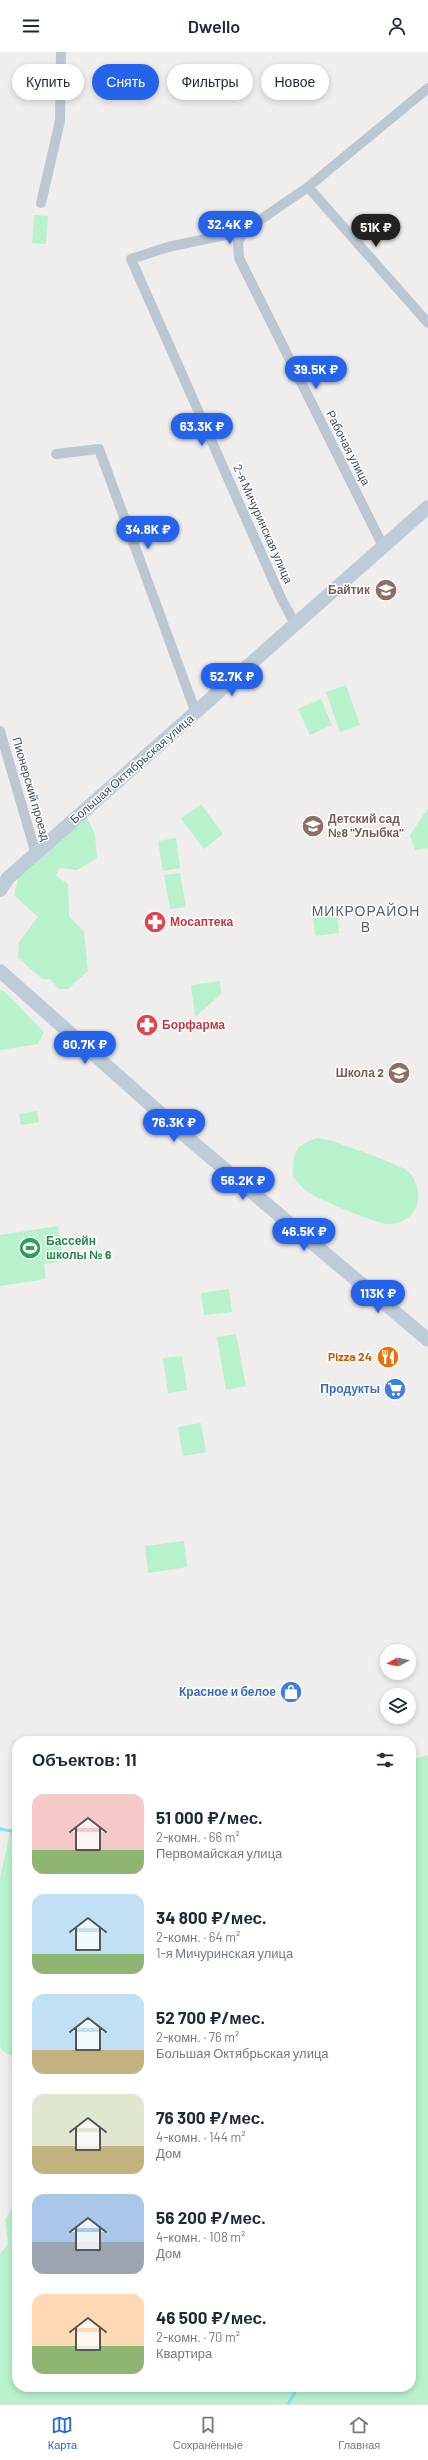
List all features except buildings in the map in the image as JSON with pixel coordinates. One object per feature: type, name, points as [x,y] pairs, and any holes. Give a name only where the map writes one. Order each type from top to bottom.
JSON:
[{"type":"main road","name":"Большая Октябрьская улица","points":[[0,890],[8,878],[383,546],[428,508]]},
{"type":"main road","points":[[0,877],[20,868]]},
{"type":"main road","points":[[0,971],[19,990],[196,1146],[428,1340]]},
{"type":"main road","points":[[0,985],[19,990]]},
{"type":"street","points":[[40,203],[60,121],[61,52]]},
{"type":"street","points":[[244,231],[308,187],[428,88]]},
{"type":"street","points":[[308,187],[428,323]]},
{"type":"street","name":"2-я Мичуринская улица","points":[[244,231],[168,246],[131,259],[281,598],[295,624]]},
{"type":"street","name":"Рабочая улица","points":[[244,231],[238,242],[239,258],[383,546]]},
{"type":"street","points":[[56,454],[99,449],[196,713]]},
{"type":"street","name":"Пионерский проезд","points":[[0,731],[36,854]]},
{"type":"green space","points":[[34,215],[48,216],[46,244],[32,243]]},
{"type":"green space","points":[[346,685],[360,725],[340,732],[326,692]]},
{"type":"green space","points":[[321,699],[332,725],[310,735],[298,709]]},
{"type":"green space","points":[[201,804],[223,834],[204,849],[181,819]]},
{"type":"green space","points":[[428,808],[428,848],[415,850],[410,835]]},
{"type":"green space","points":[[86,816],[95,834],[97,858],[77,870],[59,868],[56,876],[68,884],[69,916],[84,932],[88,971],[68,989],[59,989],[50,979],[42,979],[18,958],[19,942],[38,917],[14,895],[19,875]]},
{"type":"green space","points":[[176,838],[180,868],[163,871],[158,841]]},
{"type":"green space","points":[[180,873],[186,907],[170,909],[164,875]]},
{"type":"green space","points":[[337,915],[339,933],[315,936],[313,918]]},
{"type":"green space","points":[[220,981],[221,994],[195,1017],[191,985]]},
{"type":"green space","points":[[0,990],[4,991],[44,1032],[38,1044],[0,1050]]},
{"type":"green space","points":[[37,1111],[39,1122],[21,1125],[19,1114]]},
{"type":"green space","points":[[316,1138],[330,1140],[359,1150],[409,1172],[415,1181],[418,1190],[416,1207],[412,1214],[406,1219],[397,1223],[382,1223],[334,1205],[313,1195],[302,1187],[293,1177],[294,1157],[299,1148],[308,1141]]},
{"type":"green space","name":"Бассейн школы № 6","points":[[58,1226],[63,1261],[44,1264],[46,1279],[0,1286],[0,1235]]},
{"type":"green space","points":[[229,1289],[232,1312],[204,1315],[201,1293]]},
{"type":"green space","points":[[236,1334],[246,1386],[226,1390],[217,1337]]},
{"type":"green space","points":[[182,1356],[187,1390],[168,1393],[163,1358]]},
{"type":"green space","points":[[201,1423],[206,1452],[183,1456],[178,1427]]},
{"type":"green space","points":[[184,1541],[187,1567],[148,1573],[145,1546]]},
{"type":"green space","points":[[428,1755],[428,2404],[0,2404],[0,2254],[8,2244],[5,2219],[12,2208],[12,2392],[416,2392],[416,1759]]},
{"type":"green space","points":[[12,1827],[12,2056],[4,2052],[0,2047],[0,1879]]},
{"type":"waterway","points":[[0,1829],[12,1831]]},
{"type":"waterway","points":[[288,2404],[295,2392]]},
{"type":"place","name":"Байтик","points":[[386,590]]},
{"type":"place","name":"Детский сад №8 \"Улыбка\"","points":[[313,826]]},
{"type":"place","name":"Мосаптека","points":[[155,922]]},
{"type":"place","name":"Борфарма","points":[[147,1025]]},
{"type":"place","name":"Школа 2","points":[[399,1073]]},
{"type":"place","name":"Бассейн школы № 6","points":[[30,1248]]},
{"type":"place","name":"Pizza 24","points":[[388,1357]]},
{"type":"place","name":"Продукты","points":[[395,1389]]},
{"type":"place","name":"Красное и белое","points":[[291,1692]]},
{"type":"district","name":"МИКРОРАЙОН В","points":[[366,920]]}]
